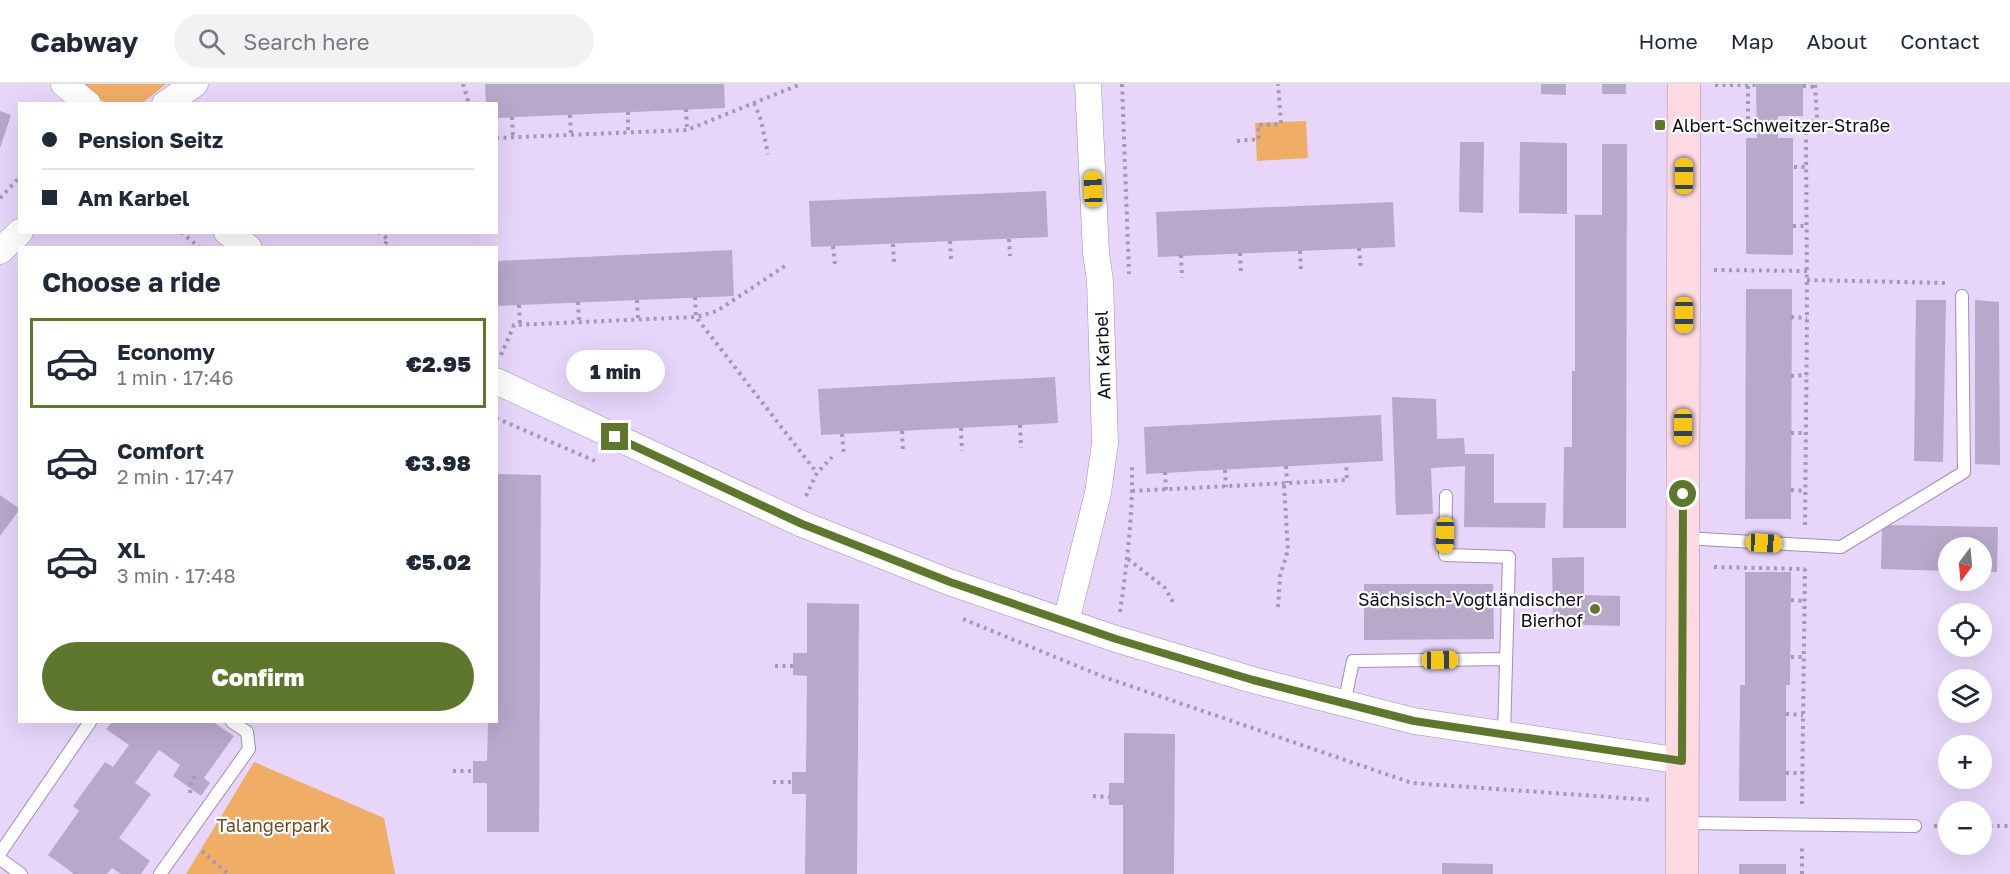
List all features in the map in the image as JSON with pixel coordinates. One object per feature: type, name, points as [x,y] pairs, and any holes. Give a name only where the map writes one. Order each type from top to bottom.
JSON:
[{"type":"street","points":[[64,84],[86,102]]},
{"type":"street","points":[[168,102],[195,84]]},
{"type":"street","name":"Am Karbel","points":[[1066,622],[1098,493],[1105,443],[1100,281],[1088,84]]},
{"type":"street","points":[[1682,874],[1684,85]]},
{"type":"street","points":[[0,251],[18,234]]},
{"type":"street","points":[[230,234],[246,246]]},
{"type":"street","points":[[498,382],[802,524],[950,582],[1116,639],[1212,668],[1414,721],[1682,761]]},
{"type":"lane","points":[[1683,538],[1841,547],[1965,472],[1962,296]]},
{"type":"lane","points":[[1446,496],[1445,555],[1509,557],[1504,734]]},
{"type":"lane","points":[[1344,704],[1353,661],[1506,659]]},
{"type":"lane","points":[[0,853],[89,723]]},
{"type":"lane","points":[[160,874],[249,749],[247,732],[234,723]]},
{"type":"lane","points":[[1682,812],[1802,825],[1915,826]]},
{"type":"lane","points":[[0,859],[21,874]]},
{"type":"path","points":[[463,84],[468,102]]},
{"type":"path","points":[[498,138],[687,130],[798,84]]},
{"type":"path","points":[[1237,141],[1259,140],[1258,125],[1281,124],[1278,84]]},
{"type":"path","points":[[1684,85],[1756,85]]},
{"type":"path","points":[[1748,85],[1748,127],[1756,127]]},
{"type":"path","points":[[1778,127],[1806,127],[1817,118],[1816,85],[1803,86]]},
{"type":"path","points":[[754,103],[761,120],[768,154]]},
{"type":"path","points":[[686,109],[687,130]]},
{"type":"path","points":[[628,112],[628,133]]},
{"type":"path","points":[[570,115],[571,135]]},
{"type":"path","points":[[512,117],[513,138]]},
{"type":"path","points":[[1802,874],[1807,375],[1806,127]]},
{"type":"path","points":[[1794,167],[1806,167]]},
{"type":"path","points":[[0,198],[18,179]]},
{"type":"path","points":[[1793,226],[1806,226]]},
{"type":"path","points":[[183,234],[198,246]]},
{"type":"path","points":[[381,234],[388,239],[383,246]]},
{"type":"path","points":[[1009,238],[1010,256]]},
{"type":"path","points":[[950,241],[951,259]]},
{"type":"path","points":[[893,244],[894,262]]},
{"type":"path","points":[[833,246],[835,264]]},
{"type":"path","points":[[1359,248],[1360,270]]},
{"type":"path","points":[[1300,251],[1301,273]]},
{"type":"path","points":[[1240,253],[1241,275]]},
{"type":"path","points":[[1181,255],[1182,278]]},
{"type":"path","points":[[501,356],[514,325],[696,317],[717,311],[785,266]]},
{"type":"path","points":[[1724,270],[1806,271]]},
{"type":"path","points":[[1807,280],[1952,283],[1962,296]]},
{"type":"path","points":[[695,297],[696,317],[817,473]]},
{"type":"path","points":[[637,300],[638,320]]},
{"type":"path","points":[[578,302],[579,322]]},
{"type":"path","points":[[519,305],[519,325]]},
{"type":"path","points":[[1791,318],[1807,318]]},
{"type":"path","points":[[1791,376],[1807,375]]},
{"type":"path","points":[[1020,424],[1021,448]]},
{"type":"path","points":[[961,428],[962,451]]},
{"type":"path","points":[[902,431],[903,453]]},
{"type":"path","points":[[1791,433],[1806,433]]},
{"type":"path","points":[[842,434],[844,456]]},
{"type":"path","points":[[802,524],[806,496],[817,473],[832,457]]},
{"type":"path","points":[[1098,493],[1347,480],[1346,463]]},
{"type":"path","points":[[1278,607],[1280,576],[1288,550],[1286,466]]},
{"type":"path","points":[[1225,470],[1226,487]]},
{"type":"path","points":[[1165,472],[1166,490]]},
{"type":"path","points":[[1791,490],[1806,490]]},
{"type":"path","points":[[1128,559],[1165,588],[1173,602]]},
{"type":"path","points":[[1720,567],[1805,569]]},
{"type":"path","points":[[1791,600],[1804,600]]},
{"type":"path","points":[[1791,657],[1803,657]]},
{"type":"path","points":[[775,666],[793,666]]},
{"type":"path","points":[[1786,714],[1803,715]]},
{"type":"path","points":[[453,771],[473,771]]},
{"type":"path","points":[[1786,773],[1802,773]]},
{"type":"path","points":[[191,781],[195,776]]},
{"type":"path","points":[[774,782],[792,782]]},
{"type":"path","points":[[1412,783],[1682,812]]},
{"type":"path","points":[[1092,796],[1109,796]]},
{"type":"path","points":[[1992,826],[2010,826]]},
{"type":"green space","points":[[83,84],[166,84],[144,102],[104,102]]},
{"type":"green space","points":[[1306,121],[1308,158],[1257,161],[1255,123]]},
{"type":"green space","name":"Talangerpark","points":[[254,762],[384,818],[395,874],[186,874]]},
{"type":"building","points":[[485,84],[724,84],[725,108],[498,118],[498,102],[486,102]]},
{"type":"building","points":[[1541,84],[1566,84],[1566,95],[1541,94]]},
{"type":"building","points":[[1602,84],[1626,84],[1626,94],[1602,94]]},
{"type":"building","points":[[1756,84],[1803,84],[1803,116],[1778,116],[1778,138],[1793,138],[1793,255],[1746,254],[1746,138],[1757,138]]},
{"type":"building","points":[[0,111],[11,115],[0,148]]},
{"type":"building","points":[[1460,142],[1484,142],[1483,213],[1459,212]]},
{"type":"building","points":[[1520,142],[1567,143],[1567,214],[1519,213]]},
{"type":"building","points":[[1602,144],[1627,144],[1626,528],[1563,528],[1564,447],[1572,447],[1572,371],[1575,371],[1575,215],[1602,215]]},
{"type":"building","points":[[1046,191],[1048,237],[811,247],[809,201]]},
{"type":"building","points":[[1393,202],[1395,247],[1158,257],[1156,212]]},
{"type":"building","points":[[732,250],[734,296],[498,306],[498,261]]},
{"type":"building","points":[[1746,289],[1792,289],[1791,519],[1745,519]]},
{"type":"building","points":[[1916,300],[1946,300],[1943,462],[1914,461]]},
{"type":"building","points":[[1975,300],[1999,302],[2000,465],[1975,464]]},
{"type":"building","points":[[1055,377],[1058,423],[821,435],[818,389]]},
{"type":"building","points":[[1392,397],[1436,399],[1437,439],[1464,438],[1465,454],[1494,454],[1494,503],[1546,503],[1545,528],[1464,527],[1465,466],[1431,468],[1433,514],[1396,515]]},
{"type":"building","points":[[1381,415],[1383,461],[1146,474],[1144,427]]},
{"type":"building","points":[[498,474],[541,475],[539,832],[487,832],[487,783],[473,783],[473,761],[487,761],[488,723],[498,723]]},
{"type":"building","points":[[0,495],[18,508],[18,512],[0,536]]},
{"type":"building","points":[[1882,525],[1998,527],[1997,572],[1992,572],[1992,537],[1938,537],[1938,571],[1881,569]]},
{"type":"building","points":[[1584,557],[1584,595],[1620,596],[1620,626],[1553,624],[1552,558]]},
{"type":"building","points":[[1745,572],[1791,572],[1790,685],[1786,685],[1786,801],[1739,801],[1740,685],[1745,685]]},
{"type":"building","points":[[1364,584],[1493,584],[1494,639],[1364,640]]},
{"type":"building","points":[[807,603],[859,604],[857,874],[805,874],[806,794],[792,794],[792,772],[806,772],[807,676],[793,675],[793,653],[807,653]]},
{"type":"building","points":[[111,723],[214,723],[234,736],[204,778],[210,783],[201,796],[173,776],[180,765],[159,750],[135,783],[151,794],[119,838],[150,861],[141,874],[121,874],[112,868],[107,874],[74,874],[48,855],[79,811],[73,806],[105,762],[113,767],[129,745],[106,729]]},
{"type":"building","points":[[1124,733],[1175,734],[1174,874],[1123,874],[1123,805],[1109,805],[1109,783],[1124,783]]},
{"type":"building","points":[[1442,863],[1493,864],[1493,874],[1442,874]]},
{"type":"building","points":[[1739,864],[1786,864],[1786,874],[1739,874]]},
{"type":"place","name":"Albert-Schweitzer-Straße","points":[[1660,125]]},
{"type":"place","name":"Sächsisch-Vogtländischer Bierhof","points":[[1595,609]]},
{"type":"route","points":[[615,437],[802,524],[950,582],[1116,639],[1253,680],[1414,721],[1682,761],[1683,494]]}]
